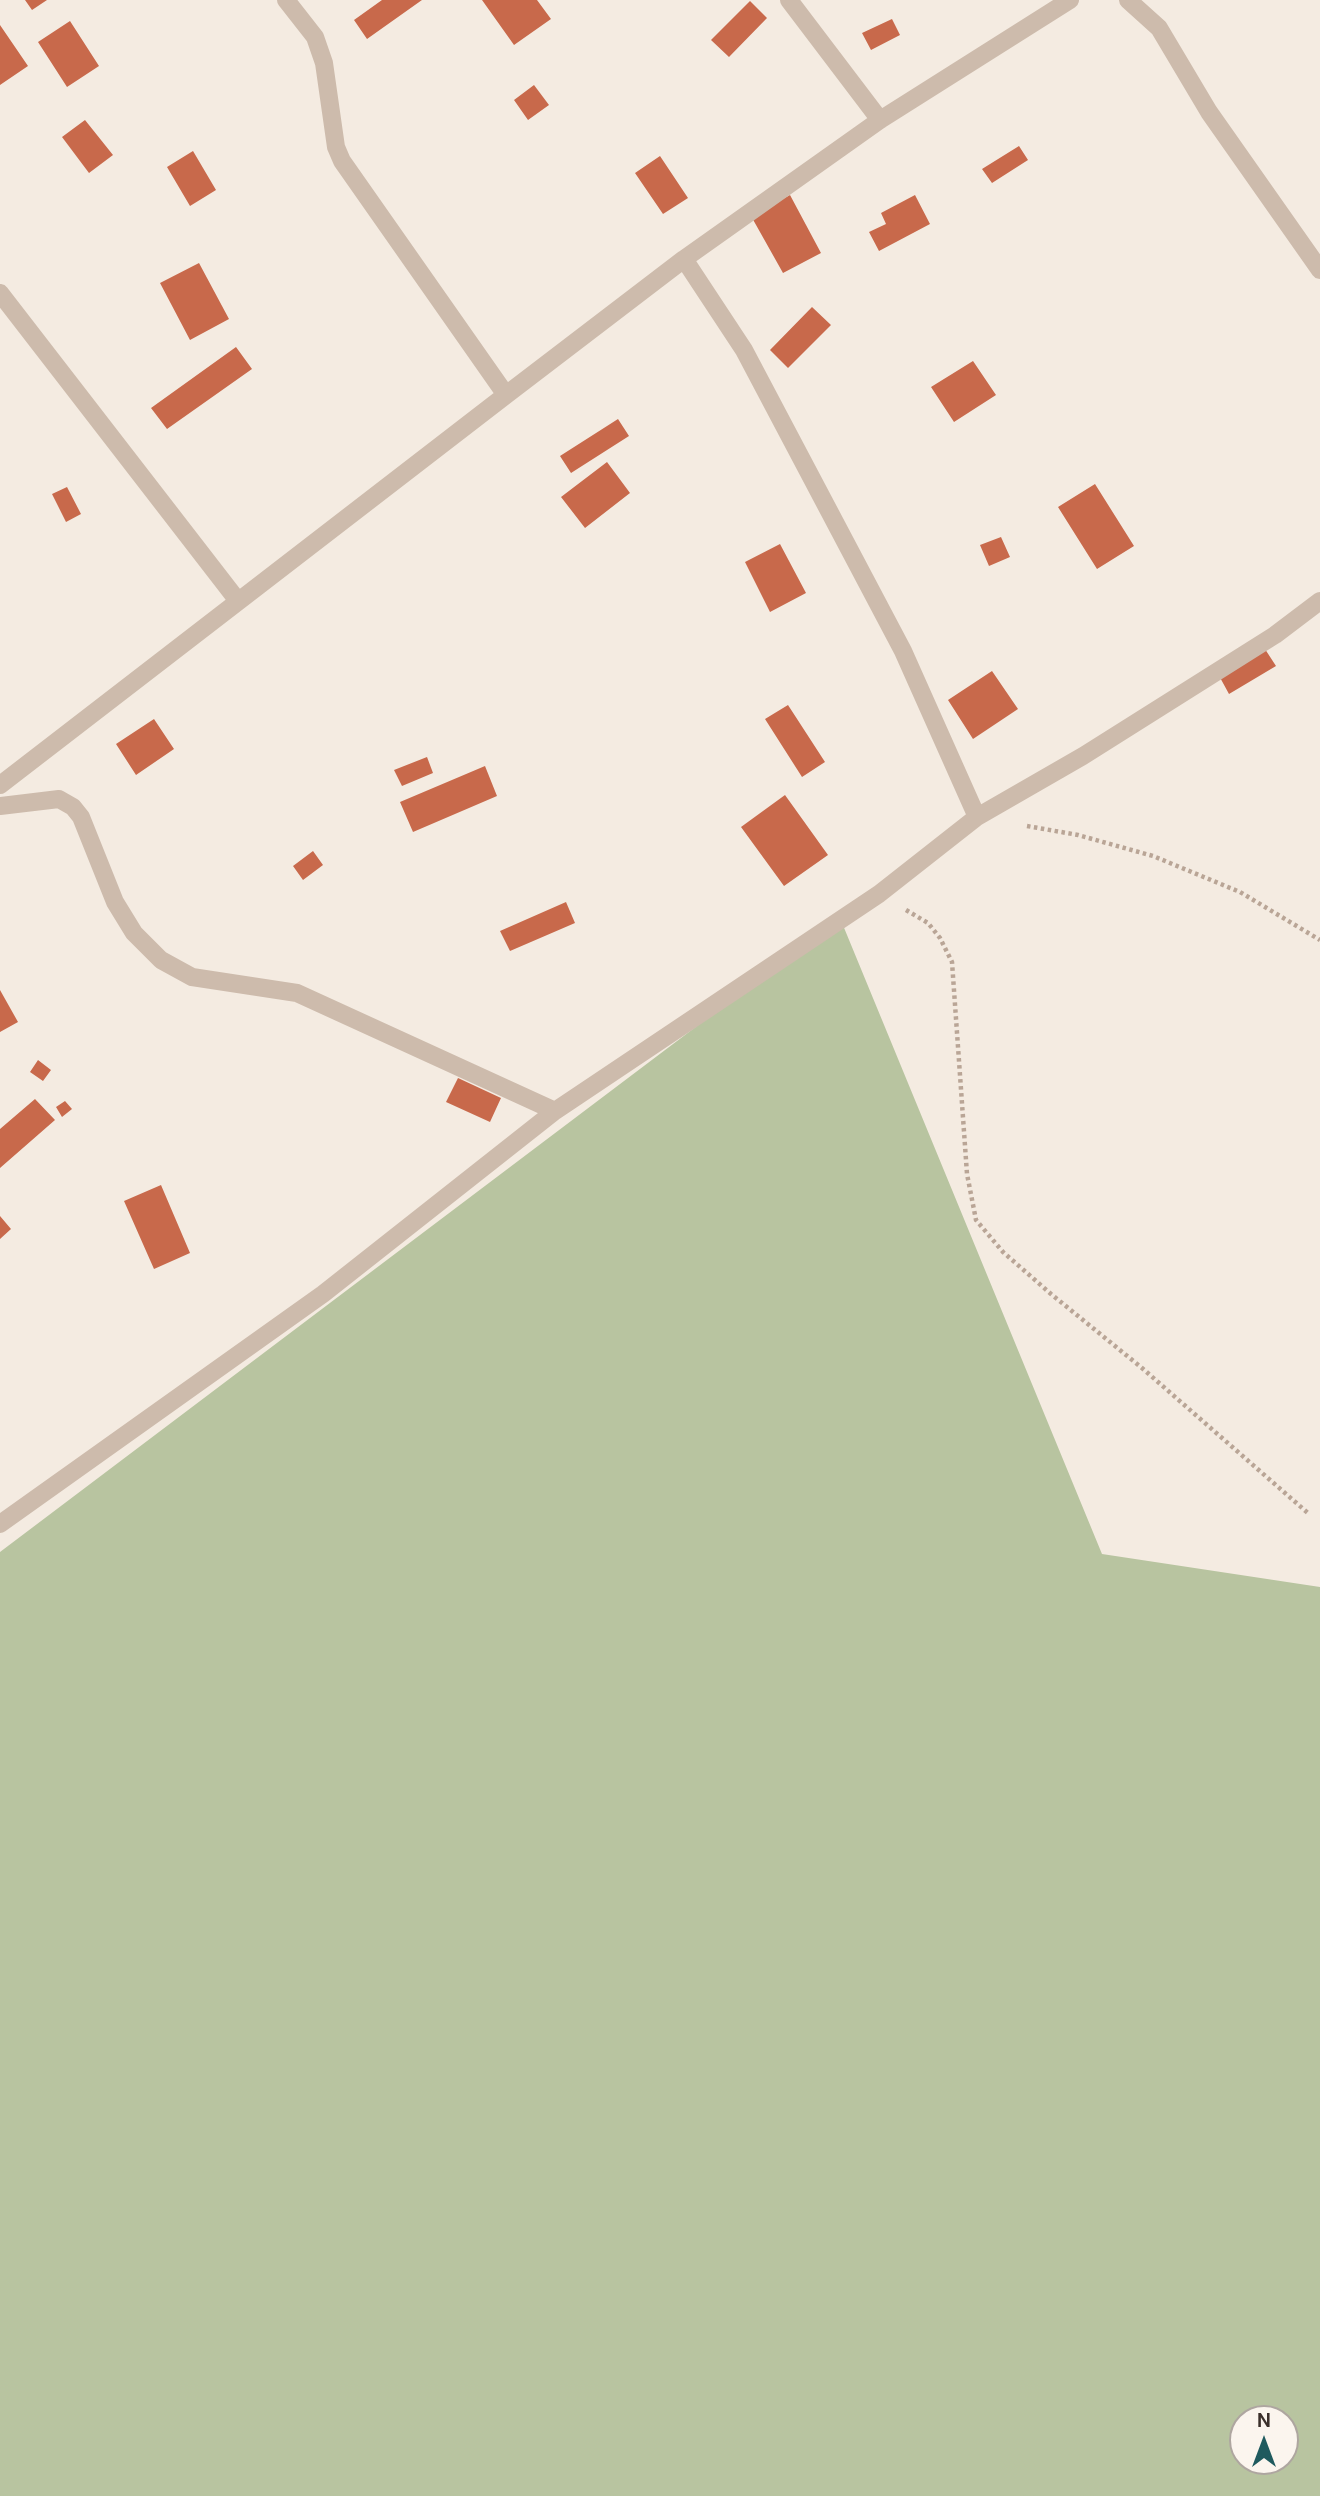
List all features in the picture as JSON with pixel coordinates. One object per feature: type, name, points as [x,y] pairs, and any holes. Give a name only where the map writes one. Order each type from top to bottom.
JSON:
[{"type":"street","points":[[286,0],[315,37],[324,63],[336,147],[342,161],[506,395]]},
{"type":"street","points":[[789,0],[880,120]]},
{"type":"street","points":[[0,785],[684,259],[880,120],[1070,0]]},
{"type":"street","points":[[1128,0],[1159,28],[1209,112],[1320,270]]},
{"type":"street","points":[[684,259],[744,350],[897,639],[977,817]]},
{"type":"street","points":[[0,293],[238,601]]},
{"type":"street","points":[[0,1524],[323,1294],[555,1111],[879,894],[977,817],[1083,756],[1275,635],[1320,601]]},
{"type":"street","points":[[0,806],[59,799],[73,807],[81,817],[115,902],[134,933],[160,960],[192,977],[297,993],[555,1111]]},
{"type":"path","points":[[977,817],[1077,835],[1153,856],[1240,892],[1320,940]]},
{"type":"path","points":[[879,894],[928,923],[952,961],[967,1174],[976,1220],[1003,1251],[1051,1294],[1142,1368],[1309,1514]]},
{"type":"green space","points":[[840,918],[1102,1554],[1320,1587],[1320,2496],[0,2496],[0,1552]]},
{"type":"building","points":[[25,0],[47,0],[32,10]]},
{"type":"building","points":[[382,0],[422,0],[367,39],[354,20]]},
{"type":"building","points":[[482,0],[537,0],[551,19],[514,45]]},
{"type":"building","points":[[750,1],[767,18],[729,57],[711,40]]},
{"type":"building","points":[[892,19],[900,35],[871,50],[862,33]]},
{"type":"building","points":[[70,21],[99,66],[67,87],[38,42]]},
{"type":"building","points":[[0,25],[28,66],[0,85]]},
{"type":"building","points":[[534,85],[549,105],[528,120],[514,100]]},
{"type":"building","points":[[85,120],[113,155],[89,173],[62,137]]},
{"type":"building","points":[[1019,146],[1028,160],[992,183],[982,169]]},
{"type":"building","points":[[193,151],[216,190],[190,206],[167,167]]},
{"type":"building","points":[[660,156],[688,198],[663,214],[635,173]]},
{"type":"building","points":[[790,195],[821,253],[783,273],[751,216]]},
{"type":"building","points":[[915,195],[930,224],[879,251],[869,232],[886,224],[881,213]]},
{"type":"building","points":[[199,263],[229,319],[190,340],[160,283]]},
{"type":"building","points":[[812,307],[831,325],[788,368],[770,350]]},
{"type":"building","points":[[236,347],[252,369],[167,429],[151,408]]},
{"type":"building","points":[[973,361],[996,395],[954,422],[931,387]]},
{"type":"building","points":[[618,419],[629,436],[571,473],[560,456]]},
{"type":"building","points":[[607,462],[630,493],[585,528],[561,497]]},
{"type":"building","points":[[1095,484],[1134,546],[1097,569],[1058,507]]},
{"type":"building","points":[[67,487],[81,514],[66,522],[52,494]]},
{"type":"building","points":[[1001,537],[1010,557],[989,566],[980,545]]},
{"type":"building","points":[[780,544],[806,593],[770,612],[745,562]]},
{"type":"building","points":[[1263,646],[1276,666],[1229,694],[1217,672]]},
{"type":"building","points":[[992,671],[1018,709],[973,739],[948,700]]},
{"type":"building","points":[[788,705],[825,762],[802,777],[765,719]]},
{"type":"building","points":[[154,719],[174,749],[136,775],[116,744]]},
{"type":"building","points":[[427,757],[433,773],[402,786],[394,770]]},
{"type":"building","points":[[485,766],[497,796],[413,832],[400,802]]},
{"type":"building","points":[[785,795],[828,855],[784,886],[741,827]]},
{"type":"building","points":[[313,851],[323,865],[303,880],[293,866]]},
{"type":"building","points":[[566,902],[575,923],[510,951],[500,931]]},
{"type":"building","points":[[0,990],[18,1022],[0,1032]]},
{"type":"building","points":[[38,1060],[51,1070],[43,1081],[30,1072]]},
{"type":"building","points":[[458,1078],[501,1098],[490,1122],[446,1102]]},
{"type":"building","points":[[35,1099],[55,1120],[0,1168],[0,1129]]},
{"type":"building","points":[[65,1101],[72,1109],[62,1117],[56,1107]]},
{"type":"building","points":[[161,1185],[190,1253],[154,1269],[124,1201]]},
{"type":"building","points":[[0,1216],[11,1229],[0,1239]]}]
